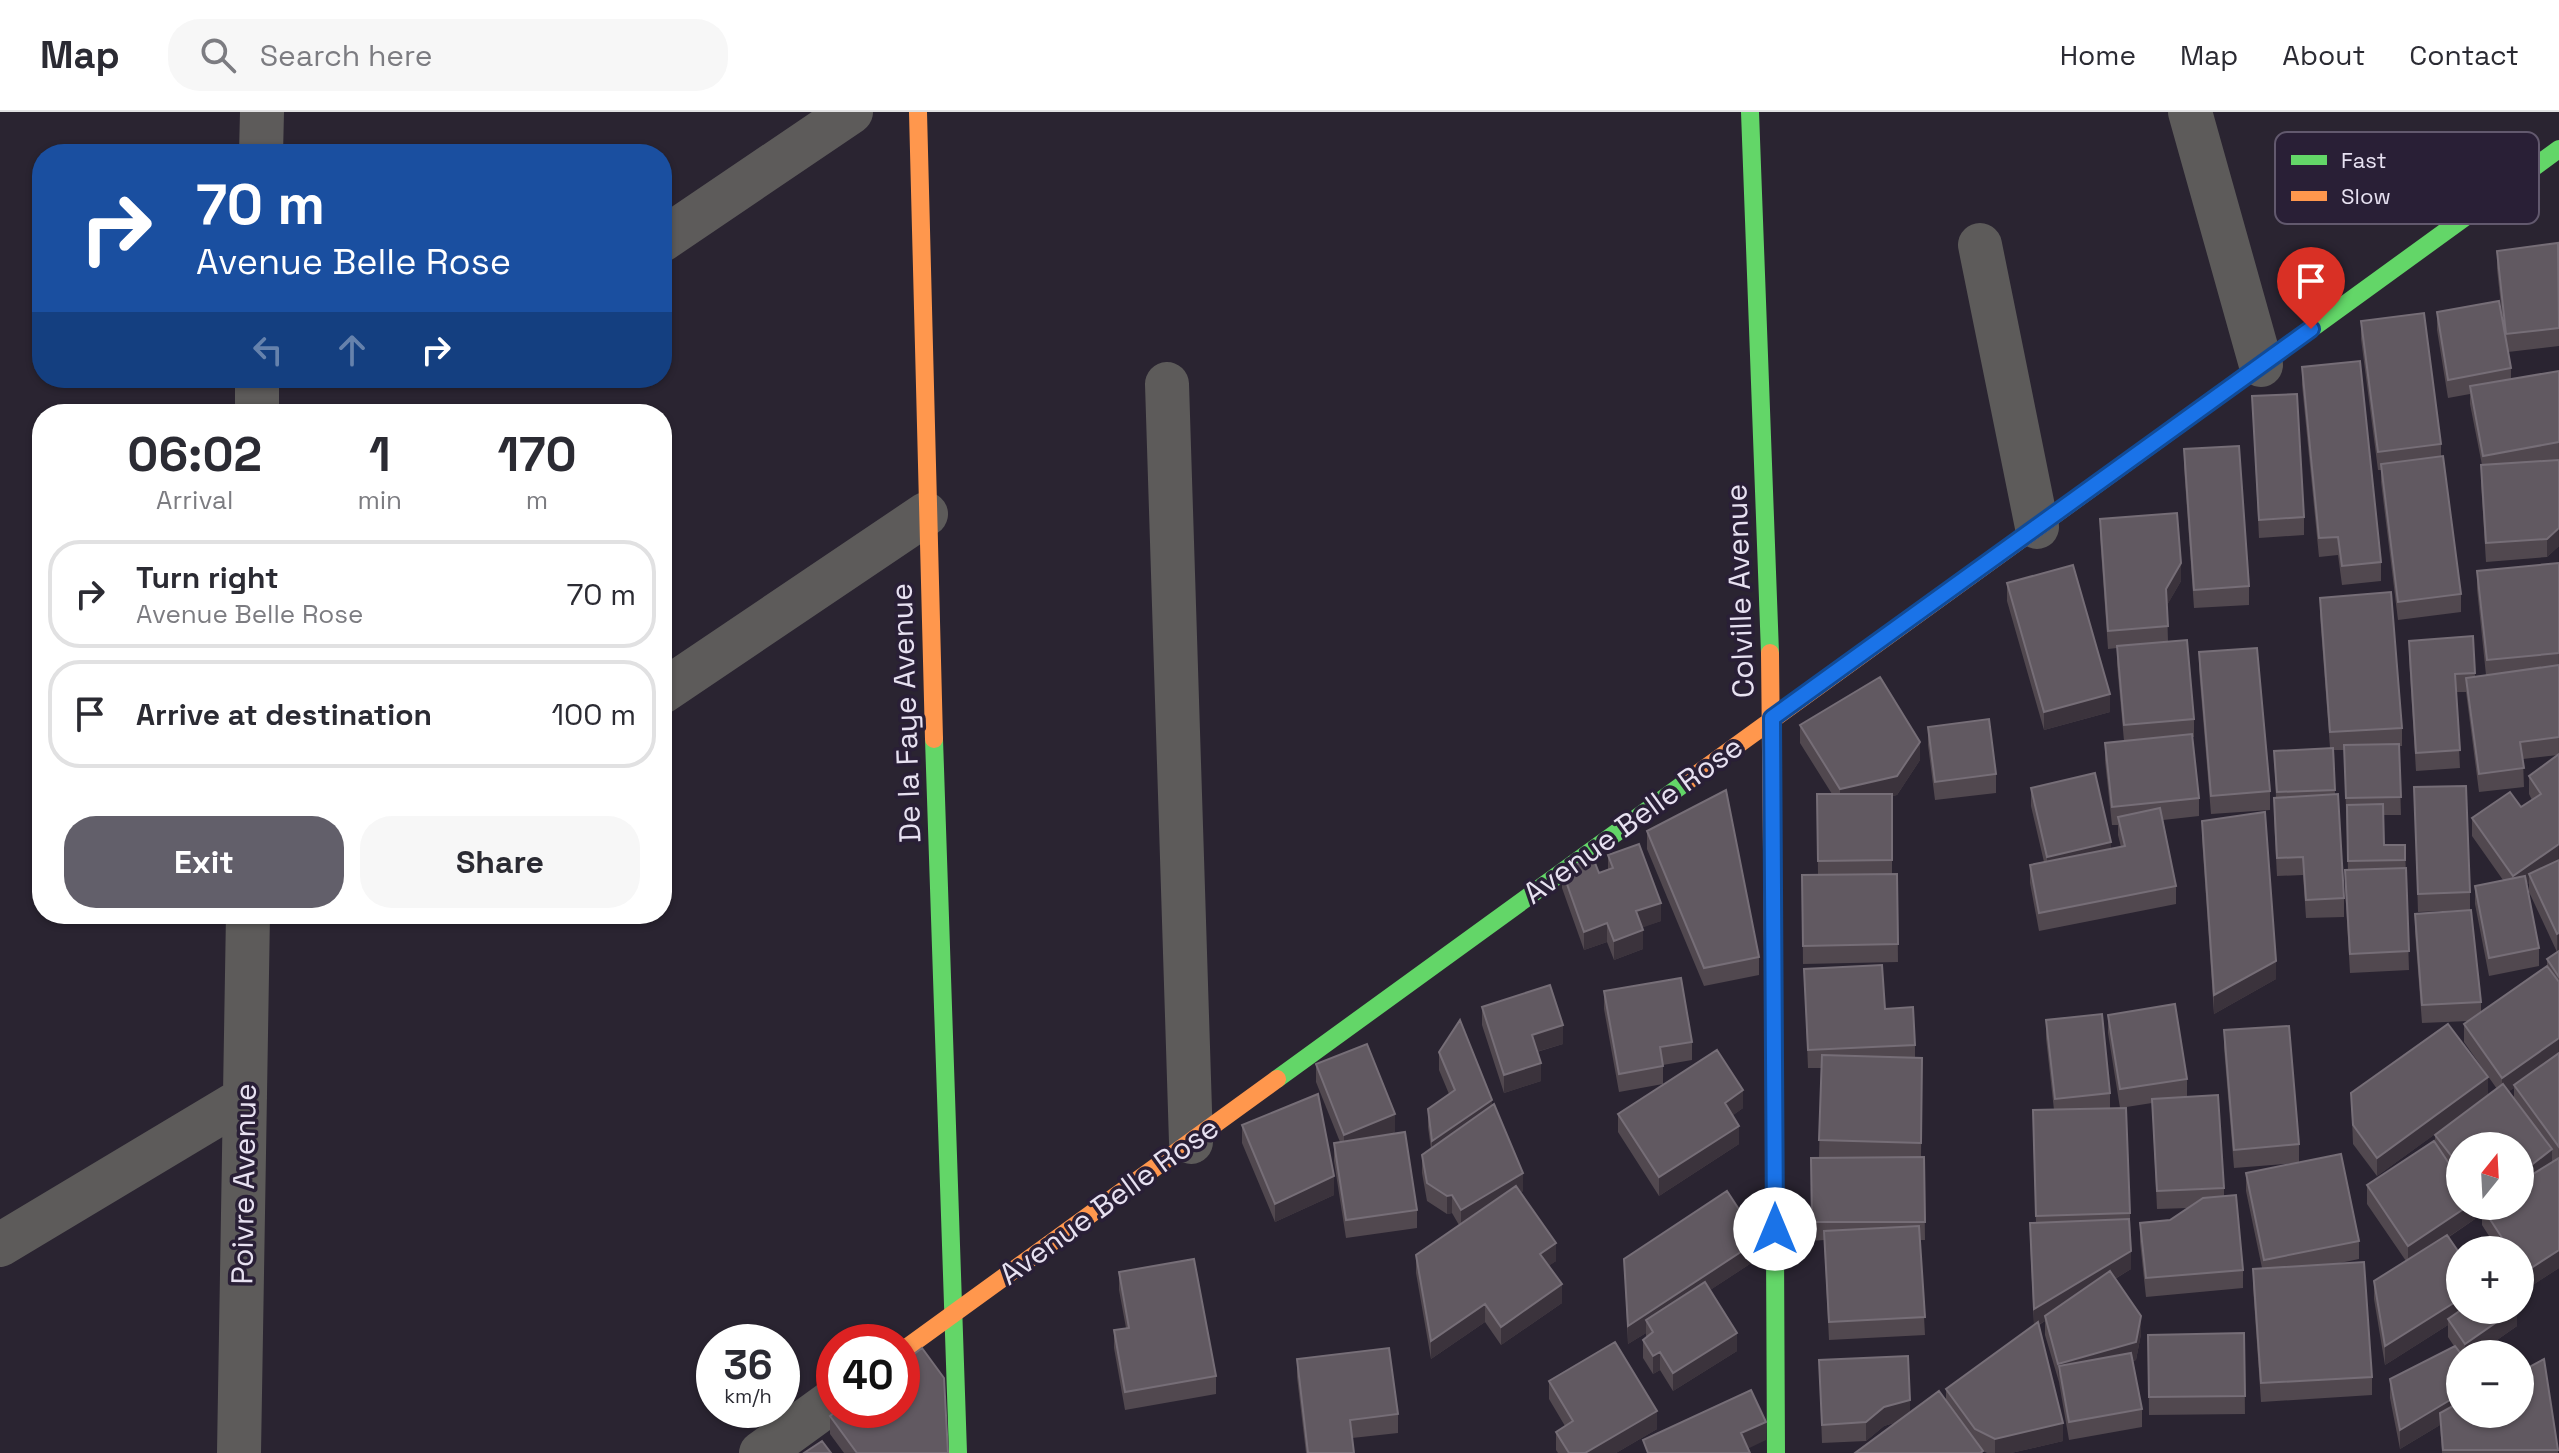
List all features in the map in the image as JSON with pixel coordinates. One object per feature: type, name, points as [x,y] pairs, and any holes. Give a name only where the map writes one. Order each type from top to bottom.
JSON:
[{"type":"street","points":[[261,144],[262,112]]},
{"type":"street","points":[[672,233],[851,112]]},
{"type":"street","name":"Colville Avenue","points":[[1750,112],[1772,718],[1776,1453]]},
{"type":"street","points":[[2190,112],[2261,365]]},
{"type":"street","name":"De la Faye Avenue","points":[[919,113],[926,514],[956,1313],[958,1453]]},
{"type":"street","name":"Avenue Belle Rose","points":[[2539,163],[2559,149]]},
{"type":"street","name":"Avenue Belle Rose","points":[[920,1338],[2456,224]]},
{"type":"street","points":[[1980,245],[2037,527]]},
{"type":"street","points":[[1167,384],[1191,1142]]},
{"type":"street","points":[[672,685],[926,514]]},
{"type":"street","name":"Poivre Avenue","points":[[239,1453],[248,924]]},
{"type":"street","points":[[0,1245],[245,1098]]},
{"type":"street","points":[[761,1453],[816,1413]]},
{"type":"building","points":[[2558,243],[2559,328],[2506,334],[2497,251]]},
{"type":"building","points":[[2499,301],[2511,368],[2448,380],[2437,312]]},
{"type":"building","points":[[2424,313],[2441,444],[2378,452],[2361,321]]},
{"type":"building","points":[[2360,361],[2381,562],[2342,566],[2338,537],[2319,538],[2302,367]]},
{"type":"building","points":[[2559,371],[2559,442],[2483,456],[2470,386]]},
{"type":"building","points":[[2297,394],[2304,517],[2259,520],[2252,396]]},
{"type":"building","points":[[2239,446],[2249,586],[2194,590],[2184,449]]},
{"type":"building","points":[[2443,456],[2461,594],[2398,602],[2381,464]]},
{"type":"building","points":[[2559,460],[2559,528],[2547,539],[2486,543],[2481,465]]},
{"type":"building","points":[[2177,513],[2181,563],[2166,589],[2168,626],[2108,631],[2100,519]]},
{"type":"building","points":[[2559,563],[2559,653],[2487,660],[2477,571]]},
{"type":"building","points":[[2073,565],[2110,694],[2044,712],[2007,583]]},
{"type":"building","points":[[2391,592],[2402,728],[2330,732],[2320,598]]},
{"type":"building","points":[[2473,636],[2475,673],[2455,674],[2460,750],[2416,753],[2409,641]]},
{"type":"building","points":[[2187,640],[2194,719],[2124,725],[2117,646]]},
{"type":"building","points":[[2257,648],[2270,791],[2211,796],[2199,652]]},
{"type":"building","points":[[2559,665],[2559,737],[2520,742],[2524,768],[2479,774],[2466,678]]},
{"type":"building","points":[[1880,677],[1920,742],[1897,776],[1840,789],[1800,725]]},
{"type":"building","points":[[1989,719],[1996,774],[1935,782],[1928,727]]},
{"type":"building","points":[[2192,734],[2199,798],[2112,807],[2105,743]]},
{"type":"building","points":[[2399,744],[2401,797],[2346,798],[2344,745]]},
{"type":"building","points":[[2333,748],[2335,790],[2277,792],[2274,751]]},
{"type":"building","points":[[2559,754],[2559,844],[2513,876],[2472,818],[2510,792],[2521,807],[2541,794],[2529,776]]},
{"type":"building","points":[[2095,773],[2111,842],[2047,857],[2031,788]]},
{"type":"building","points":[[2466,786],[2470,892],[2418,894],[2414,787]]},
{"type":"building","points":[[1726,790],[1759,957],[1704,968],[1647,831]]},
{"type":"building","points":[[1817,794],[1892,794],[1892,860],[1818,861]]},
{"type":"building","points":[[2338,794],[2344,898],[2306,900],[2303,857],[2277,858],[2274,798]]},
{"type":"building","points":[[2383,804],[2384,845],[2405,845],[2405,860],[2348,861],[2347,805]]},
{"type":"building","points":[[2160,808],[2176,886],[2039,913],[2030,865],[2125,846],[2118,817]]},
{"type":"building","points":[[2265,812],[2276,961],[2214,995],[2202,821]]},
{"type":"building","points":[[1639,844],[1661,903],[1636,911],[1643,930],[1614,941],[1607,923],[1584,932],[1562,870],[1593,858],[1599,873],[1613,868],[1608,855]]},
{"type":"building","points":[[2559,860],[2559,933],[2557,934],[2529,874]]},
{"type":"building","points":[[2406,868],[2409,951],[2350,954],[2345,870]]},
{"type":"building","points":[[1897,874],[1898,944],[1803,946],[1802,875]]},
{"type":"building","points":[[2525,876],[2539,948],[2489,958],[2475,886]]},
{"type":"building","points":[[2471,910],[2481,1002],[2422,1005],[2415,914]]},
{"type":"building","points":[[2559,951],[2559,977],[2547,959]]},
{"type":"building","points":[[1882,965],[1885,1009],[1913,1007],[1915,1045],[1808,1050],[1804,969]]},
{"type":"building","points":[[2547,966],[2559,982],[2559,1038],[2502,1078],[2464,1024]]},
{"type":"building","points":[[1681,978],[1692,1042],[1660,1047],[1663,1066],[1619,1074],[1604,991]]},
{"type":"building","points":[[1550,985],[1563,1025],[1532,1035],[1541,1063],[1504,1075],[1482,1007]]},
{"type":"building","points":[[2175,1004],[2187,1079],[2120,1089],[2108,1015]]},
{"type":"building","points":[[2102,1014],[2110,1093],[2055,1099],[2046,1020]]},
{"type":"building","points":[[1460,1020],[1492,1100],[1432,1141],[1428,1109],[1455,1090],[1439,1052]]},
{"type":"building","points":[[2448,1024],[2488,1077],[2377,1158],[2353,1125],[2351,1093]]},
{"type":"building","points":[[2289,1026],[2299,1144],[2234,1150],[2224,1030]]},
{"type":"building","points":[[1367,1044],[1395,1114],[1344,1135],[1316,1064]]},
{"type":"building","points":[[1717,1050],[1743,1090],[1725,1103],[1739,1126],[1659,1177],[1618,1114]]},
{"type":"building","points":[[2559,1053],[2559,1147],[2514,1085]]},
{"type":"building","points":[[1822,1055],[1922,1058],[1921,1143],[1819,1140]]},
{"type":"building","points":[[2503,1084],[2552,1149],[2534,1163],[2534,1132],[2446,1132],[2446,1149],[2435,1135]]},
{"type":"building","points":[[1318,1094],[1334,1176],[1275,1204],[1242,1125]]},
{"type":"building","points":[[2218,1095],[2224,1188],[2157,1191],[2152,1099]]},
{"type":"building","points":[[1494,1104],[1523,1173],[1461,1210],[1452,1195],[1447,1196],[1427,1183],[1422,1155]]},
{"type":"building","points":[[2126,1108],[2130,1213],[2036,1216],[2033,1110]]},
{"type":"building","points":[[1405,1132],[1417,1210],[1346,1220],[1334,1143]]},
{"type":"building","points":[[2434,1141],[2446,1159],[2447,1220],[2408,1246],[2367,1185]]},
{"type":"building","points":[[2341,1154],[2359,1241],[2264,1260],[2246,1173]]},
{"type":"building","points":[[1924,1157],[1925,1222],[1812,1222],[1811,1158]]},
{"type":"building","points":[[2559,1158],[2559,1250],[2534,1266],[2534,1236],[2501,1236],[2490,1220],[2534,1220],[2534,1173]]},
{"type":"building","points":[[1516,1186],[1556,1243],[1540,1254],[1562,1284],[1501,1327],[1485,1304],[1431,1341],[1416,1255]]},
{"type":"building","points":[[1727,1191],[1759,1240],[1628,1326],[1624,1259]]},
{"type":"building","points":[[2236,1195],[2243,1270],[2146,1278],[2140,1223],[2170,1220],[2203,1198]]},
{"type":"building","points":[[2129,1219],[2131,1251],[2034,1309],[2030,1223]]},
{"type":"building","points":[[1919,1226],[1925,1317],[1829,1322],[1824,1231]]},
{"type":"building","points":[[2448,1236],[2446,1308],[2385,1346],[2374,1281]]},
{"type":"building","points":[[1194,1259],[1216,1376],[1125,1392],[1114,1330],[1129,1328],[1119,1272]]},
{"type":"building","points":[[2364,1262],[2372,1377],[2261,1383],[2253,1269]]},
{"type":"building","points":[[2110,1271],[2141,1316],[2136,1342],[2058,1364],[2045,1316]]},
{"type":"building","points":[[1705,1282],[1737,1333],[1673,1373],[1660,1352],[1653,1356],[1643,1340],[1653,1332],[1646,1320]]},
{"type":"building","points":[[2038,1322],[2063,1423],[1995,1439],[1975,1429],[1946,1389]]},
{"type":"building","points":[[2451,1324],[2494,1324],[2471,1340],[2462,1340]]},
{"type":"building","points":[[2244,1333],[2245,1396],[2149,1397],[2148,1335]]},
{"type":"building","points":[[1615,1342],[1657,1411],[1585,1453],[1569,1453],[1556,1432],[1573,1421],[1549,1381]]},
{"type":"building","points":[[922,1348],[944,1378],[948,1453],[857,1453],[839,1428],[920,1428]]},
{"type":"building","points":[[1389,1348],[1398,1414],[1350,1420],[1354,1453],[1308,1453],[1297,1359]]},
{"type":"building","points":[[2446,1351],[2446,1402],[2400,1430],[2390,1379]]},
{"type":"building","points":[[2131,1353],[2142,1409],[2069,1422],[2059,1366]]},
{"type":"building","points":[[1908,1356],[1910,1400],[1884,1407],[1866,1422],[1822,1425],[1819,1360]]},
{"type":"building","points":[[2544,1359],[2558,1450],[2443,1450],[2440,1413],[2446,1410],[2446,1428],[2534,1428],[2534,1364]]},
{"type":"building","points":[[1751,1390],[1766,1422],[1741,1433],[1750,1453],[1648,1453],[1643,1440]]},
{"type":"building","points":[[1939,1391],[1983,1451],[1855,1453]]},
{"type":"building","points":[[822,1441],[831,1453],[804,1453]]},
{"type":"traffic: fast","points":[[1750,112],[1770,653]]},
{"type":"traffic: fast","points":[[2539,164],[2559,149]]},
{"type":"traffic: fast","points":[[2249,374],[2456,224]]},
{"type":"traffic: fast","points":[[934,739],[958,1453]]},
{"type":"traffic: fast","points":[[1277,1079],[1689,780]]},
{"type":"traffic: fast","points":[[1774,1047],[1776,1453]]},
{"type":"traffic: slow","points":[[918,112],[934,739]]},
{"type":"traffic: slow","points":[[1689,780],[2249,374]]},
{"type":"traffic: slow","points":[[1770,653],[1774,1047]]},
{"type":"traffic: slow","points":[[920,1338],[1277,1079]]},
{"type":"route","points":[[1775,1229],[1772,718],[2311,329]]}]
